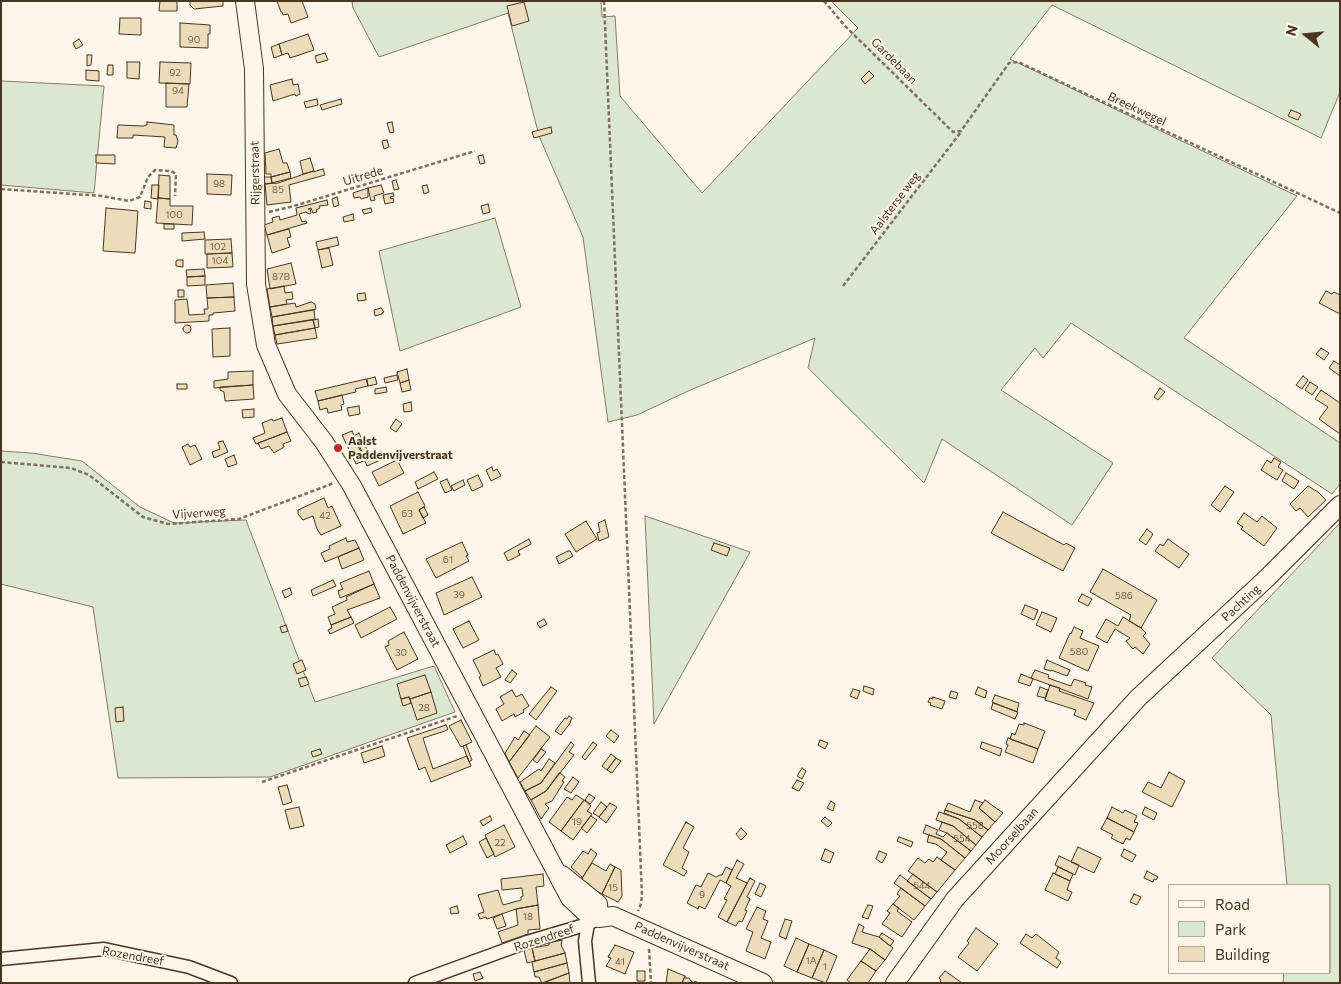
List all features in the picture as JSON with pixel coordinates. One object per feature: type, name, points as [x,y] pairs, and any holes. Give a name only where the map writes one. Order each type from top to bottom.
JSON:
[{"type":"street","name":"Rijgerstraat","points":[[245,1],[254,69],[256,284],[266,345]]},
{"type":"street","name":"Paddenvijverstraat","points":[[266,345],[287,394],[324,442],[347,477],[551,864],[569,882],[598,904],[594,921],[613,916],[763,983]]},
{"type":"street","name":"Pachting","points":[[1138,698],[1267,578],[1340,505]]},
{"type":"street","name":"Moorselbaan","points":[[895,983],[955,899],[1138,698]]},
{"type":"street","name":"Rozendreef","points":[[415,983],[527,942],[594,921]]},
{"type":"street","points":[[590,983],[585,940],[594,921]]},
{"type":"street","name":"Rozendreef","points":[[1,959],[104,948],[189,967],[231,983]]},
{"type":"path","points":[[604,1],[642,895],[641,904],[631,924]]},
{"type":"path","name":"Gardebaan","points":[[824,1],[845,26],[953,132],[961,131]]},
{"type":"path","name":"Breekwegel","points":[[961,131],[1009,62],[1018,62],[1297,195],[1340,213]]},
{"type":"path","name":"Aalsterse weg","points":[[844,286],[961,131]]},
{"type":"path","name":"Uitrede","points":[[255,216],[476,151]]},
{"type":"path","points":[[1,189],[102,196],[129,200],[140,197],[148,177],[155,170],[171,171],[176,174],[174,196]]},
{"type":"path","name":"Vijverweg","points":[[1,462],[71,468],[89,475],[143,517],[168,524],[239,519],[347,477]]},
{"type":"path","points":[[262,782],[471,712]]},
{"type":"path","points":[[651,983],[649,944],[653,933]]},
{"type":"green space","points":[[352,1],[601,1],[602,17],[615,16],[620,96],[702,193],[858,28],[831,1],[1340,1],[1340,92],[1321,138],[1052,5],[1010,59],[1297,196],[1184,338],[1340,443],[1340,484],[1332,494],[1071,323],[1043,358],[1035,348],[1001,390],[1113,463],[1072,525],[942,439],[924,483],[808,368],[815,338],[688,391],[637,415],[608,422],[583,237],[539,136],[508,13],[379,57],[353,8]]},
{"type":"green space","points":[[1,81],[104,86],[94,193],[1,185]]},
{"type":"green space","points":[[495,218],[521,307],[400,351],[379,251]]},
{"type":"green space","points":[[1,451],[31,453],[82,461],[140,507],[174,523],[246,520],[315,702],[434,666],[455,712],[270,777],[118,778],[93,607],[1,584]]},
{"type":"green space","points":[[645,516],[750,552],[654,724]]},
{"type":"green space","points":[[1340,523],[1340,983],[1283,983],[1284,974],[1331,974],[1331,884],[1287,884],[1271,715],[1212,658]]},
{"type":"building","points":[[160,1],[177,1],[177,11],[159,11]]},
{"type":"building","points":[[190,1],[223,1],[223,6],[194,9],[190,5]]},
{"type":"building","points":[[277,1],[302,1],[308,17],[291,23],[288,14],[283,15],[281,12]]},
{"type":"building","points":[[524,2],[529,21],[512,26],[507,6]]},
{"type":"building","points":[[120,18],[141,18],[141,35],[119,34]]},
{"type":"building","points":[[180,23],[210,25],[208,48],[180,47]]},
{"type":"building","points":[[308,34],[314,50],[290,58],[288,53],[282,55],[279,44]]},
{"type":"building","points":[[79,39],[83,45],[76,49],[73,43]]},
{"type":"building","points":[[279,44],[282,55],[274,58],[271,47]]},
{"type":"building","points":[[325,53],[328,60],[317,63],[315,56]]},
{"type":"building","points":[[87,55],[92,55],[91,65],[87,66]]},
{"type":"building","points":[[127,62],[140,62],[139,79],[127,78]]},
{"type":"building","points":[[160,62],[191,63],[190,84],[159,83]]},
{"type":"building","points":[[108,65],[113,65],[113,75],[107,75]]},
{"type":"building","points":[[86,70],[99,71],[99,81],[86,80]]},
{"type":"building","points":[[869,71],[874,76],[865,84],[861,79]]},
{"type":"building","points":[[292,79],[293,85],[298,84],[300,94],[273,101],[270,85]]},
{"type":"building","points":[[166,83],[189,84],[187,107],[166,107]]},
{"type":"building","points":[[317,99],[318,105],[306,108],[304,102]]},
{"type":"building","points":[[341,99],[342,104],[322,110],[320,105]]},
{"type":"building","points":[[1291,110],[1301,114],[1298,120],[1288,116]]},
{"type":"building","points":[[147,122],[174,125],[174,135],[176,135],[178,141],[176,148],[164,147],[165,137],[133,135],[133,138],[117,138],[118,125],[143,126],[147,125]]},
{"type":"building","points":[[392,122],[394,132],[390,133],[387,123]]},
{"type":"building","points":[[551,127],[552,133],[534,138],[532,132]]},
{"type":"building","points":[[387,140],[389,147],[384,149],[382,141]]},
{"type":"building","points":[[279,149],[283,163],[287,163],[290,172],[271,177],[271,174],[266,174],[265,153]]},
{"type":"building","points":[[96,155],[115,155],[115,164],[96,163]]},
{"type":"building","points":[[483,155],[485,163],[480,164],[478,156]]},
{"type":"building","points":[[310,158],[314,171],[303,174],[300,161]]},
{"type":"building","points":[[323,169],[325,175],[289,185],[291,202],[267,205],[265,184],[278,183]]},
{"type":"building","points":[[290,172],[291,178],[272,183],[271,177]]},
{"type":"building","points":[[207,174],[232,175],[231,195],[207,194]]},
{"type":"building","points":[[159,175],[170,176],[170,199],[158,198]]},
{"type":"building","points":[[264,177],[271,177],[272,183],[265,184]]},
{"type":"building","points":[[396,180],[399,189],[394,190],[392,181]]},
{"type":"building","points":[[152,185],[159,185],[158,199],[151,198]]},
{"type":"building","points":[[381,185],[384,193],[374,196],[375,200],[371,201],[368,188]]},
{"type":"building","points":[[427,185],[429,192],[424,194],[422,186]]},
{"type":"building","points":[[368,188],[368,197],[354,198],[353,193]]},
{"type":"building","points":[[393,193],[394,196],[390,197],[391,199],[393,198],[394,202],[385,204],[383,195]]},
{"type":"building","points":[[337,197],[339,205],[334,207],[332,199]]},
{"type":"building","points":[[158,198],[170,199],[170,206],[193,206],[192,225],[156,223]]},
{"type":"building","points":[[327,200],[328,205],[319,206],[320,208],[316,210],[317,212],[313,213],[311,208],[308,209],[310,209],[311,213],[309,214],[306,212],[299,214],[302,222],[306,221],[307,223],[267,235],[264,225],[273,222],[272,218],[279,216],[280,220],[297,215],[296,208]]},
{"type":"building","points":[[145,201],[151,202],[151,209],[144,208]]},
{"type":"building","points":[[488,204],[490,212],[483,214],[481,206]]},
{"type":"building","points":[[106,208],[138,211],[135,253],[103,251]]},
{"type":"building","points":[[371,208],[372,212],[364,214],[362,210]]},
{"type":"building","points":[[353,214],[354,220],[344,222],[343,217]]},
{"type":"building","points":[[164,224],[174,224],[174,229],[164,229]]},
{"type":"building","points":[[289,229],[291,237],[287,238],[290,247],[272,253],[267,235]]},
{"type":"building","points":[[204,232],[205,239],[182,241],[182,233]]},
{"type":"building","points":[[337,237],[339,245],[318,250],[316,242]]},
{"type":"building","points":[[231,239],[232,253],[205,254],[205,240]]},
{"type":"building","points":[[329,248],[333,265],[322,268],[318,250]]},
{"type":"building","points":[[232,253],[233,267],[207,268],[207,254]]},
{"type":"building","points":[[183,260],[183,267],[176,266],[176,261]]},
{"type":"building","points":[[291,263],[296,284],[270,289],[267,269]]},
{"type":"building","points":[[204,269],[205,276],[187,277],[186,270]]},
{"type":"building","points":[[205,276],[205,285],[187,286],[187,277]]},
{"type":"building","points":[[233,283],[234,297],[207,298],[206,285]]},
{"type":"building","points":[[284,286],[285,293],[292,292],[293,299],[286,300],[287,304],[270,307],[267,289]]},
{"type":"building","points":[[178,290],[184,290],[184,297],[178,297]]},
{"type":"building","points":[[1326,291],[1340,295],[1340,314],[1319,303]]},
{"type":"building","points":[[365,293],[366,300],[358,301],[357,294]]},
{"type":"building","points":[[234,297],[235,311],[213,313],[213,315],[209,315],[209,321],[175,323],[175,300],[187,299],[189,315],[205,314],[204,309],[208,309],[207,298]]},
{"type":"building","points":[[311,302],[315,304],[316,309],[272,317],[270,307],[295,303],[296,307]]},
{"type":"building","points":[[381,308],[384,312],[375,316],[374,310]]},
{"type":"building","points":[[314,310],[315,319],[273,326],[272,317]]},
{"type":"building","points":[[318,319],[319,327],[315,328],[313,320]]},
{"type":"building","points":[[313,320],[315,328],[275,335],[273,326]]},
{"type":"building","points":[[187,325],[191,329],[187,333],[183,329]]},
{"type":"building","points":[[230,328],[230,356],[213,357],[212,329]]},
{"type":"building","points":[[315,328],[317,338],[277,344],[275,335]]},
{"type":"building","points":[[1321,348],[1329,353],[1324,360],[1316,354]]},
{"type":"building","points":[[1334,361],[1340,365],[1340,376],[1329,368]]},
{"type":"building","points":[[407,369],[409,380],[400,383],[397,372]]},
{"type":"building","points":[[253,371],[253,385],[214,388],[214,381],[228,379],[228,372]]},
{"type":"building","points":[[397,375],[398,380],[385,383],[384,378]]},
{"type":"building","points":[[1303,376],[1308,380],[1302,389],[1296,385]]},
{"type":"building","points":[[375,377],[377,384],[368,386],[367,379]]},
{"type":"building","points":[[366,379],[368,386],[355,389],[356,392],[318,401],[315,391]]},
{"type":"building","points":[[409,380],[411,390],[402,392],[400,383]]},
{"type":"building","points":[[1310,382],[1318,387],[1312,395],[1305,390]]},
{"type":"building","points":[[177,384],[187,384],[187,389],[177,389]]},
{"type":"building","points":[[253,385],[254,399],[225,401],[224,392],[220,390],[220,387]]},
{"type":"building","points":[[386,387],[387,392],[375,394],[375,389]]},
{"type":"building","points":[[1160,388],[1165,392],[1158,400],[1154,397]]},
{"type":"building","points":[[1321,390],[1340,403],[1340,434],[1319,419],[1328,407],[1315,399]]},
{"type":"building","points":[[342,395],[344,404],[341,405],[342,410],[328,413],[327,408],[320,410],[318,401]]},
{"type":"building","points":[[411,402],[412,411],[404,412],[403,404]]},
{"type":"building","points":[[359,406],[360,414],[349,416],[347,408]]},
{"type":"building","points":[[254,409],[254,417],[243,418],[242,410]]},
{"type":"building","points":[[282,418],[287,432],[256,444],[253,438],[265,433],[262,423]]},
{"type":"building","points":[[396,419],[402,424],[396,432],[390,428]]},
{"type":"building","points":[[352,431],[366,460],[356,464],[342,435]]},
{"type":"building","points":[[287,432],[291,441],[283,444],[284,447],[274,453],[269,446],[261,449],[258,443]]},
{"type":"building","points":[[359,433],[370,456],[381,451],[385,458],[367,466],[354,436]]},
{"type":"building","points":[[223,441],[228,452],[214,458],[212,452],[220,449],[218,442]]},
{"type":"building","points":[[188,444],[190,447],[195,445],[202,459],[190,465],[182,447]]},
{"type":"building","points":[[234,455],[237,464],[228,467],[225,459]]},
{"type":"building","points":[[1274,458],[1281,462],[1278,467],[1283,470],[1277,480],[1261,470],[1267,460],[1271,463]]},
{"type":"building","points":[[397,460],[404,473],[379,486],[372,472]]},
{"type":"building","points":[[492,467],[493,471],[497,469],[501,476],[491,481],[486,470]]},
{"type":"building","points":[[434,472],[438,479],[418,489],[415,482]]},
{"type":"building","points":[[1286,473],[1299,481],[1294,489],[1282,481]]},
{"type":"building","points":[[478,475],[483,486],[472,491],[467,480]]},
{"type":"building","points":[[447,479],[452,490],[445,493],[440,482]]},
{"type":"building","points":[[463,480],[465,485],[454,491],[451,486]]},
{"type":"building","points":[[1225,486],[1234,492],[1220,512],[1211,505]]},
{"type":"building","points":[[1308,486],[1326,500],[1308,517],[1300,508],[1296,511],[1290,504]]},
{"type":"building","points":[[418,492],[425,506],[419,510],[426,523],[403,534],[390,506]]},
{"type":"building","points":[[324,498],[328,508],[332,506],[341,526],[321,535],[313,516],[303,520],[298,514],[298,510]]},
{"type":"building","points":[[424,507],[428,515],[423,518],[419,510]]},
{"type":"building","points":[[1003,512],[1064,545],[1066,543],[1075,548],[1063,571],[991,533]]},
{"type":"building","points":[[1244,513],[1257,522],[1262,516],[1277,528],[1264,546],[1241,529],[1243,527],[1237,523]]},
{"type":"building","points":[[605,520],[609,537],[599,541],[597,533],[600,532],[598,523]]},
{"type":"building","points":[[586,521],[597,539],[576,552],[565,534]]},
{"type":"building","points":[[1147,529],[1153,534],[1146,545],[1139,540]]},
{"type":"building","points":[[346,538],[347,542],[355,540],[359,548],[325,562],[321,553],[330,549],[329,546]]},
{"type":"building","points":[[529,539],[531,544],[518,551],[520,555],[508,561],[504,553]]},
{"type":"building","points":[[1168,539],[1189,554],[1179,568],[1155,551],[1160,544],[1163,546]]},
{"type":"building","points":[[462,542],[469,561],[436,578],[426,559]]},
{"type":"building","points":[[714,543],[730,548],[727,556],[711,550]]},
{"type":"building","points":[[359,548],[364,560],[342,569],[338,557]]},
{"type":"building","points":[[568,551],[573,556],[559,564],[556,557]]},
{"type":"building","points":[[1103,569],[1157,600],[1141,628],[1129,621],[1131,615],[1090,592]]},
{"type":"building","points":[[369,571],[374,584],[340,598],[338,591],[343,589],[340,583]]},
{"type":"building","points":[[472,577],[482,597],[444,615],[436,593]]},
{"type":"building","points":[[333,580],[336,586],[313,596],[311,590]]},
{"type":"building","points":[[374,584],[380,598],[347,610],[351,617],[331,625],[328,617],[335,614],[332,607],[347,600],[346,597]]},
{"type":"building","points":[[290,588],[292,594],[285,598],[282,591]]},
{"type":"building","points":[[1082,594],[1092,599],[1088,606],[1078,601]]},
{"type":"building","points":[[1025,605],[1038,610],[1034,620],[1021,614]]},
{"type":"building","points":[[390,607],[397,619],[361,638],[355,625]]},
{"type":"building","points":[[1042,612],[1057,618],[1051,632],[1036,625]]},
{"type":"building","points":[[351,617],[354,623],[330,634],[328,630],[332,628],[331,625]]},
{"type":"building","points":[[1123,617],[1146,633],[1143,636],[1150,644],[1143,654],[1135,647],[1133,649],[1126,641],[1130,638],[1115,629],[1107,643],[1096,637],[1106,619],[1118,626]]},
{"type":"building","points":[[544,619],[547,624],[540,628],[537,623]]},
{"type":"building","points":[[469,621],[479,640],[463,648],[453,629]]},
{"type":"building","points":[[286,625],[288,631],[282,633],[280,627]]},
{"type":"building","points":[[1074,627],[1083,631],[1080,638],[1099,646],[1088,671],[1059,658]]},
{"type":"building","points":[[404,632],[418,659],[397,670],[385,647],[389,645],[388,641]]},
{"type":"building","points":[[494,650],[503,664],[496,668],[501,677],[483,686],[479,677],[481,676],[473,660]]},
{"type":"building","points":[[302,660],[306,670],[297,674],[293,664]]},
{"type":"building","points":[[1047,660],[1070,670],[1067,676],[1044,669]]},
{"type":"building","points":[[512,670],[517,674],[510,683],[505,680]]},
{"type":"building","points":[[1035,670],[1049,675],[1048,678],[1071,686],[1074,679],[1086,683],[1085,685],[1092,687],[1088,699],[1031,678]]},
{"type":"building","points":[[1021,674],[1033,679],[1030,686],[1018,682]]},
{"type":"building","points":[[425,675],[431,692],[410,699],[409,697],[401,699],[397,684]]},
{"type":"building","points":[[306,677],[309,684],[301,687],[298,679]]},
{"type":"building","points":[[1050,685],[1060,688],[1059,691],[1094,703],[1086,720],[1074,715],[1076,710],[1045,700]]},
{"type":"building","points":[[864,686],[874,689],[873,695],[863,691]]},
{"type":"building","points":[[551,687],[557,691],[536,720],[529,714]]},
{"type":"building","points":[[978,687],[987,691],[985,698],[975,694]]},
{"type":"building","points":[[1040,687],[1048,690],[1045,698],[1037,696]]},
{"type":"building","points":[[853,689],[860,691],[857,699],[850,696]]},
{"type":"building","points":[[512,690],[516,697],[522,694],[529,706],[523,710],[524,712],[515,717],[514,714],[502,721],[496,709],[504,704],[500,697]]},
{"type":"building","points":[[951,691],[958,693],[956,699],[949,697]]},
{"type":"building","points":[[431,692],[437,713],[417,720],[410,699]]},
{"type":"building","points":[[995,695],[1019,703],[1017,712],[992,702]]},
{"type":"building","points":[[409,697],[411,703],[403,706],[401,699]]},
{"type":"building","points":[[933,697],[945,701],[942,709],[930,705],[931,703],[928,702]]},
{"type":"building","points":[[993,703],[1018,712],[1015,719],[991,709]]},
{"type":"building","points":[[123,707],[124,721],[116,722],[115,708]]},
{"type":"building","points":[[569,716],[572,718],[571,722],[561,735],[555,731],[565,718],[567,719]]},
{"type":"building","points":[[461,720],[472,742],[461,747],[449,726]]},
{"type":"building","points":[[1024,723],[1045,731],[1038,749],[1010,739],[1012,733],[1015,735],[1019,724],[1024,725]]},
{"type":"building","points":[[446,725],[448,729],[445,731],[423,738],[433,769],[467,756],[471,766],[431,782],[425,767],[419,770],[407,738]]},
{"type":"building","points":[[536,726],[550,737],[518,778],[509,762]]},
{"type":"building","points":[[611,730],[619,736],[614,743],[606,736]]},
{"type":"building","points":[[524,731],[530,735],[509,762],[505,753],[515,737],[518,740]]},
{"type":"building","points":[[1008,738],[1038,749],[1033,763],[1005,752]]},
{"type":"building","points":[[820,740],[828,743],[825,749],[818,745]]},
{"type":"building","points":[[571,742],[574,745],[569,752],[574,755],[546,791],[531,800],[525,791],[541,783]]},
{"type":"building","points":[[593,742],[597,745],[585,760],[582,757]]},
{"type":"building","points":[[982,742],[1002,749],[1000,756],[980,748]]},
{"type":"building","points":[[466,745],[472,760],[469,762],[463,746]]},
{"type":"building","points":[[382,746],[385,756],[364,763],[361,753]]},
{"type":"building","points":[[320,749],[322,754],[313,757],[311,752]]},
{"type":"building","points":[[541,749],[546,752],[537,763],[533,760]]},
{"type":"building","points":[[611,754],[616,758],[607,770],[602,766]]},
{"type":"building","points":[[616,758],[621,761],[612,773],[607,770]]},
{"type":"building","points":[[549,759],[555,763],[541,783],[525,791],[520,782],[539,769],[541,771]]},
{"type":"building","points":[[802,768],[806,771],[802,779],[797,776]]},
{"type":"building","points":[[1169,772],[1185,781],[1172,807],[1142,792],[1148,782],[1161,788]]},
{"type":"building","points":[[560,773],[565,777],[562,781],[564,782],[552,801],[545,804],[549,808],[541,819],[531,800],[546,791]]},
{"type":"building","points":[[573,777],[579,782],[571,793],[564,789]]},
{"type":"building","points":[[797,780],[804,783],[799,791],[792,788]]},
{"type":"building","points":[[287,785],[292,802],[283,805],[278,787]]},
{"type":"building","points":[[589,794],[595,798],[590,804],[585,800]]},
{"type":"building","points":[[576,795],[584,800],[561,831],[549,822],[567,797],[572,800]]},
{"type":"building","points":[[584,800],[591,806],[587,811],[592,814],[573,840],[561,831]]},
{"type":"building","points":[[975,800],[983,803],[979,808],[995,822],[988,830],[975,820],[945,810],[948,803],[970,812]]},
{"type":"building","points":[[985,800],[1003,813],[995,822],[979,808]]},
{"type":"building","points":[[831,801],[835,804],[833,811],[827,808]]},
{"type":"building","points":[[601,802],[607,807],[599,817],[593,813]]},
{"type":"building","points":[[610,803],[617,807],[606,823],[599,817]]},
{"type":"building","points":[[299,807],[304,826],[290,829],[285,810]]},
{"type":"building","points":[[1112,807],[1123,813],[1125,810],[1137,816],[1134,822],[1138,823],[1134,832],[1107,818]]},
{"type":"building","points":[[1145,807],[1157,813],[1154,820],[1142,814]]},
{"type":"building","points":[[945,810],[975,820],[988,830],[982,837],[959,819],[944,813]]},
{"type":"building","points":[[939,812],[959,819],[982,837],[976,845],[953,826],[936,820]]},
{"type":"building","points":[[490,816],[492,820],[483,826],[480,821]]},
{"type":"building","points":[[591,816],[597,820],[587,833],[581,828]]},
{"type":"building","points":[[825,817],[832,823],[828,827],[821,821]]},
{"type":"building","points":[[1107,818],[1134,832],[1130,840],[1126,838],[1123,844],[1111,838],[1113,835],[1101,829]]},
{"type":"building","points":[[686,822],[694,827],[683,848],[689,852],[682,868],[687,871],[684,876],[663,865]]},
{"type":"building","points":[[942,822],[953,826],[976,845],[971,851],[947,833],[939,830]]},
{"type":"building","points":[[504,825],[515,847],[495,857],[485,835]]},
{"type":"building","points":[[926,825],[938,830],[936,834],[943,837],[947,833],[971,851],[965,858],[941,839],[923,833]]},
{"type":"building","points":[[741,828],[747,834],[741,840],[736,834]]},
{"type":"building","points":[[929,835],[941,839],[965,858],[955,870],[941,860],[947,852],[936,844],[927,842]]},
{"type":"building","points":[[463,836],[467,844],[450,853],[446,845]]},
{"type":"building","points":[[899,837],[913,842],[911,847],[897,841]]},
{"type":"building","points":[[486,838],[494,854],[487,858],[479,842]]},
{"type":"building","points":[[1078,847],[1101,858],[1094,873],[1071,862]]},
{"type":"building","points":[[591,849],[597,854],[581,880],[582,877],[571,867],[583,851],[588,854]]},
{"type":"building","points":[[825,849],[834,853],[830,863],[821,860]]},
{"type":"building","points":[[1124,849],[1136,855],[1132,862],[1121,856]]},
{"type":"building","points":[[879,851],[887,854],[882,863],[876,859]]},
{"type":"building","points":[[1059,856],[1079,865],[1075,875],[1055,865]]},
{"type":"building","points":[[937,857],[955,870],[937,892],[908,871],[918,858],[925,863],[929,859],[933,862]]},
{"type":"building","points":[[737,860],[744,864],[736,878],[747,883],[727,922],[718,917],[727,900],[724,899],[731,886],[726,883]]},
{"type":"building","points":[[592,863],[606,871],[610,864],[615,867],[602,894],[581,880]]},
{"type":"building","points":[[615,867],[621,870],[622,896],[618,902],[602,894]]},
{"type":"building","points":[[726,867],[732,870],[726,883],[720,880],[705,909],[699,906],[698,909],[687,903],[696,885],[701,887],[708,873],[716,877],[722,875]]},
{"type":"building","points":[[1058,867],[1073,874],[1070,881],[1055,874]]},
{"type":"building","points":[[1147,871],[1158,877],[1156,880],[1154,879],[1153,882],[1144,878]]},
{"type":"building","points":[[1053,873],[1070,881],[1067,890],[1072,892],[1068,901],[1045,890]]},
{"type":"building","points":[[543,874],[544,886],[536,887],[538,905],[516,909],[487,919],[486,917],[480,919],[478,914],[484,912],[478,895],[498,890],[503,905],[521,900],[523,896],[522,888],[502,890],[501,879]]},
{"type":"building","points":[[913,874],[937,892],[931,899],[907,881]]},
{"type":"building","points":[[900,875],[931,899],[925,906],[894,883]]},
{"type":"building","points":[[750,878],[755,881],[747,897],[750,899],[745,910],[747,911],[742,922],[739,921],[736,926],[727,922]]},
{"type":"building","points":[[760,883],[766,886],[761,897],[755,894]]},
{"type":"building","points":[[901,888],[925,906],[914,920],[893,904],[900,896],[897,894]]},
{"type":"building","points":[[1134,894],[1141,897],[1137,905],[1130,902]]},
{"type":"building","points":[[893,904],[899,908],[897,911],[912,922],[902,937],[882,924],[890,913],[887,911]]},
{"type":"building","points":[[538,905],[540,929],[528,930],[528,934],[502,943],[498,932],[518,925],[516,909]]},
{"type":"building","points":[[868,905],[873,906],[868,919],[862,917]]},
{"type":"building","points":[[457,906],[459,913],[451,914],[450,908]]},
{"type":"building","points":[[757,907],[766,911],[763,919],[768,921],[761,938],[771,942],[765,959],[746,951],[753,932],[746,929]]},
{"type":"building","points":[[502,914],[506,926],[497,929],[493,918]]},
{"type":"building","points":[[785,919],[792,921],[786,939],[779,936]]},
{"type":"building","points":[[859,924],[864,927],[862,932],[879,937],[893,948],[885,960],[870,949],[852,943]]},
{"type":"building","points":[[976,928],[998,944],[977,971],[958,957],[969,943],[967,941]]},
{"type":"building","points":[[882,933],[894,941],[890,946],[879,937]]},
{"type":"building","points":[[1026,934],[1032,938],[1036,934],[1059,952],[1056,958],[1061,962],[1057,968],[1020,943]]},
{"type":"building","points":[[796,938],[809,944],[797,972],[784,966]]},
{"type":"building","points":[[562,940],[561,945],[565,953],[535,961],[532,948]]},
{"type":"building","points":[[809,944],[824,950],[812,978],[797,972]]},
{"type":"building","points":[[615,945],[634,952],[625,974],[606,966],[611,958],[608,957]]},
{"type":"building","points":[[532,948],[535,961],[527,963],[524,950]]},
{"type":"building","points":[[870,949],[885,960],[876,971],[861,961]]},
{"type":"building","points":[[824,950],[837,956],[826,983],[812,978]]},
{"type":"building","points":[[565,953],[567,963],[534,972],[532,962]]},
{"type":"building","points":[[861,961],[876,971],[868,983],[851,983],[847,980]]},
{"type":"building","points":[[567,963],[569,973],[542,983],[539,977],[535,977],[534,972]]},
{"type":"building","points":[[668,969],[685,976],[682,983],[666,983]]},
{"type":"building","points":[[637,971],[645,971],[645,981],[637,981]]},
{"type":"building","points":[[945,971],[962,983],[940,983],[941,980],[939,978]]},
{"type":"building","points":[[480,972],[483,978],[475,981],[473,974]]},
{"type":"building","points":[[569,973],[570,983],[546,983],[546,982]]},
{"type":"building","points":[[685,976],[685,978],[689,978],[694,983],[682,983]]},
{"type":"place","name":"Aalst Paddenvijverstraat","points":[[338,448]]}]
